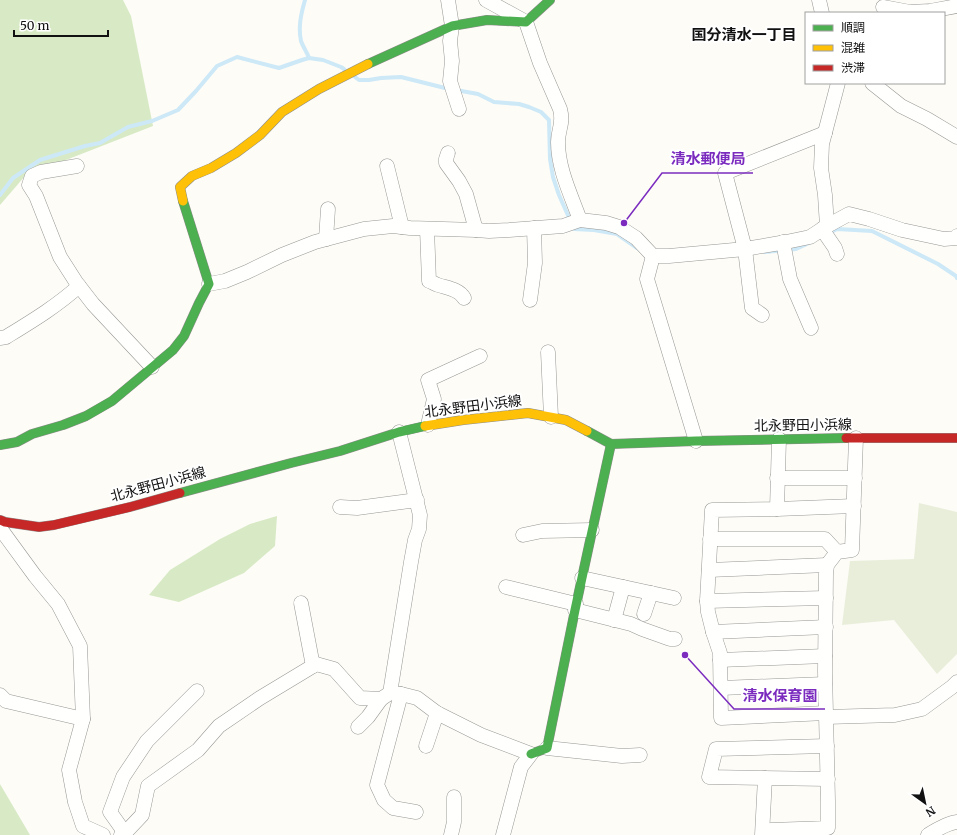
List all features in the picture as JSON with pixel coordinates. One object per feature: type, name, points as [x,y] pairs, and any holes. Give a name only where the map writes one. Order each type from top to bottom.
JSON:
[{"type":"street","points":[[448,0],[452,26],[450,42],[452,86],[459,109]]},
{"type":"street","points":[[486,0],[526,22],[540,63],[562,116],[558,141],[561,168],[580,220]]},
{"type":"street","points":[[0,445],[17,442],[32,434],[63,425],[86,416],[112,401],[174,350],[184,336],[209,284],[181,196],[180,187],[192,176],[211,168],[236,153],[260,135],[282,112],[319,89],[357,69],[452,26],[487,20],[526,22],[550,0]]},
{"type":"street","points":[[819,0],[822,12]]},
{"type":"street","points":[[882,7],[910,12],[930,11],[957,6]]},
{"type":"street","points":[[834,248],[825,227],[825,195],[821,168],[822,144],[838,84]]},
{"type":"street","points":[[873,84],[901,106],[927,119],[957,137]]},
{"type":"street","points":[[762,315],[752,308],[745,249],[726,173],[825,134]]},
{"type":"street","points":[[448,153],[446,163],[466,194],[476,230]]},
{"type":"street","points":[[77,166],[41,172],[32,176],[29,185],[36,196],[60,257],[79,286],[103,316],[152,367]]},
{"type":"street","points":[[387,166],[402,227]]},
{"type":"street","points":[[326,239],[328,209]]},
{"type":"street","points":[[209,284],[225,281],[315,242],[364,229],[393,226],[426,229],[489,231],[564,226],[580,220],[606,223],[619,227],[636,238],[654,256],[745,249],[783,243],[810,237],[849,214],[902,230],[944,239],[956,238],[957,236]]},
{"type":"street","points":[[530,300],[535,263],[534,228]]},
{"type":"street","points":[[426,229],[429,281],[450,288],[462,295],[464,298]]},
{"type":"street","points":[[783,243],[790,279],[811,328]]},
{"type":"street","points":[[654,256],[647,278],[696,441]]},
{"type":"street","points":[[0,338],[6,337],[37,318],[79,286]]},
{"type":"street","points":[[548,352],[551,417]]},
{"type":"street","points":[[428,425],[434,399],[428,380],[480,356]]},
{"type":"street","name":"北永野田小浜線","points":[[0,520],[5,522],[39,526],[54,525],[130,507],[340,451],[399,432],[428,425],[528,413],[566,420],[611,444],[779,439],[957,438]]},
{"type":"street","points":[[399,432],[420,515],[419,529],[415,540],[411,562],[377,785],[384,800],[393,808],[416,812]]},
{"type":"street","points":[[763,835],[771,830],[829,831],[825,684],[826,574],[827,565],[837,552],[852,550],[856,438]]},
{"type":"street","points":[[777,509],[779,439]]},
{"type":"street","points":[[547,748],[575,607],[611,444]]},
{"type":"street","points":[[777,478],[855,478]]},
{"type":"street","points":[[340,507],[357,508],[417,500]]},
{"type":"street","points":[[854,506],[712,510],[707,601],[708,612],[720,653],[721,718],[895,715],[922,709],[952,688],[957,682]]},
{"type":"street","points":[[0,528],[35,576],[58,604],[80,646],[83,720],[69,770],[75,802],[83,826],[103,835]]},
{"type":"street","points":[[523,535],[542,531],[592,530]]},
{"type":"street","points":[[710,539],[824,539],[837,552]]},
{"type":"street","points":[[709,570],[827,565]]},
{"type":"street","points":[[582,578],[674,598]]},
{"type":"street","points":[[506,587],[631,624],[670,639],[675,639]]},
{"type":"street","points":[[614,620],[623,587]]},
{"type":"street","points":[[644,614],[651,593]]},
{"type":"street","points":[[707,601],[826,598]]},
{"type":"street","points":[[301,603],[313,666]]},
{"type":"street","points":[[713,632],[826,627]]},
{"type":"street","points":[[720,660],[825,656]]},
{"type":"street","points":[[197,692],[147,741],[123,777],[110,812],[123,834],[142,815],[148,786],[198,750],[219,726],[260,698],[316,664],[334,669],[360,698],[391,696],[417,698],[436,713],[481,735],[531,754]]},
{"type":"street","points":[[720,688],[825,684]]},
{"type":"street","points":[[0,695],[6,701],[83,720]]},
{"type":"street","points":[[358,727],[391,696]]},
{"type":"street","points":[[426,746],[436,713]]},
{"type":"street","points":[[827,746],[716,749],[709,778],[828,779]]},
{"type":"street","points":[[503,835],[522,768],[531,754],[547,748],[622,756],[640,755]]},
{"type":"street","points":[[763,835],[765,778]]},
{"type":"street","points":[[451,835],[454,822],[454,797]]},
{"type":"street","points":[[928,835],[953,822],[957,822]]},
{"type":"green space","points":[[0,0],[123,0],[131,16],[153,126],[25,176],[0,205]]},
{"type":"green space","points":[[919,503],[957,512],[957,654],[937,674],[894,620],[842,625],[850,561],[914,559]]},
{"type":"green space","points":[[277,516],[275,546],[244,573],[179,602],[149,595],[170,570],[220,539],[250,524]]},
{"type":"green space","points":[[0,784],[30,835],[0,835]]},
{"type":"waterway","points":[[305,0],[300,20],[300,36],[309,58]]},
{"type":"waterway","points":[[0,195],[13,178],[40,160],[85,146],[100,143],[128,127],[152,121],[178,110],[217,66],[237,57],[279,68],[309,58],[323,60],[344,69]]},
{"type":"waterway","points":[[355,77],[359,80],[401,77],[449,89]]},
{"type":"waterway","points":[[456,90],[478,94],[494,102],[519,104],[541,112],[549,120],[550,159],[553,177],[574,229],[594,230],[617,234],[637,248]]},
{"type":"waterway","points":[[829,233],[837,229],[872,231],[938,264],[957,278]]},
{"type":"waterway","points":[[765,252],[796,249],[809,243]]},
{"type":"traffic: fast","points":[[368,64],[452,26],[487,20],[526,22],[550,0]]},
{"type":"traffic: fast","points":[[0,445],[17,442],[32,434],[63,425],[86,416],[112,401],[173,350],[184,336],[209,284],[183,201]]},
{"type":"traffic: fast","points":[[180,493],[340,451],[399,432],[425,426]]},
{"type":"traffic: fast","points":[[587,431],[611,444],[846,438]]},
{"type":"traffic: fast","points":[[531,754],[547,748],[611,444]]},
{"type":"traffic: slow","points":[[183,201],[180,187],[192,176],[211,168],[236,153],[260,135],[282,112],[319,89],[368,64]]},
{"type":"traffic: slow","points":[[425,426],[528,413],[566,420],[587,431]]},
{"type":"traffic: jam","points":[[846,438],[957,438]]},
{"type":"traffic: jam","points":[[0,520],[39,527],[54,525],[130,507],[180,493]]},
{"type":"place","name":"清水郵便局","points":[[624,223]]},
{"type":"place","name":"清水保育園","points":[[685,655]]},
{"type":"district","name":"国分清水一丁目","points":[[744,34]]}]
